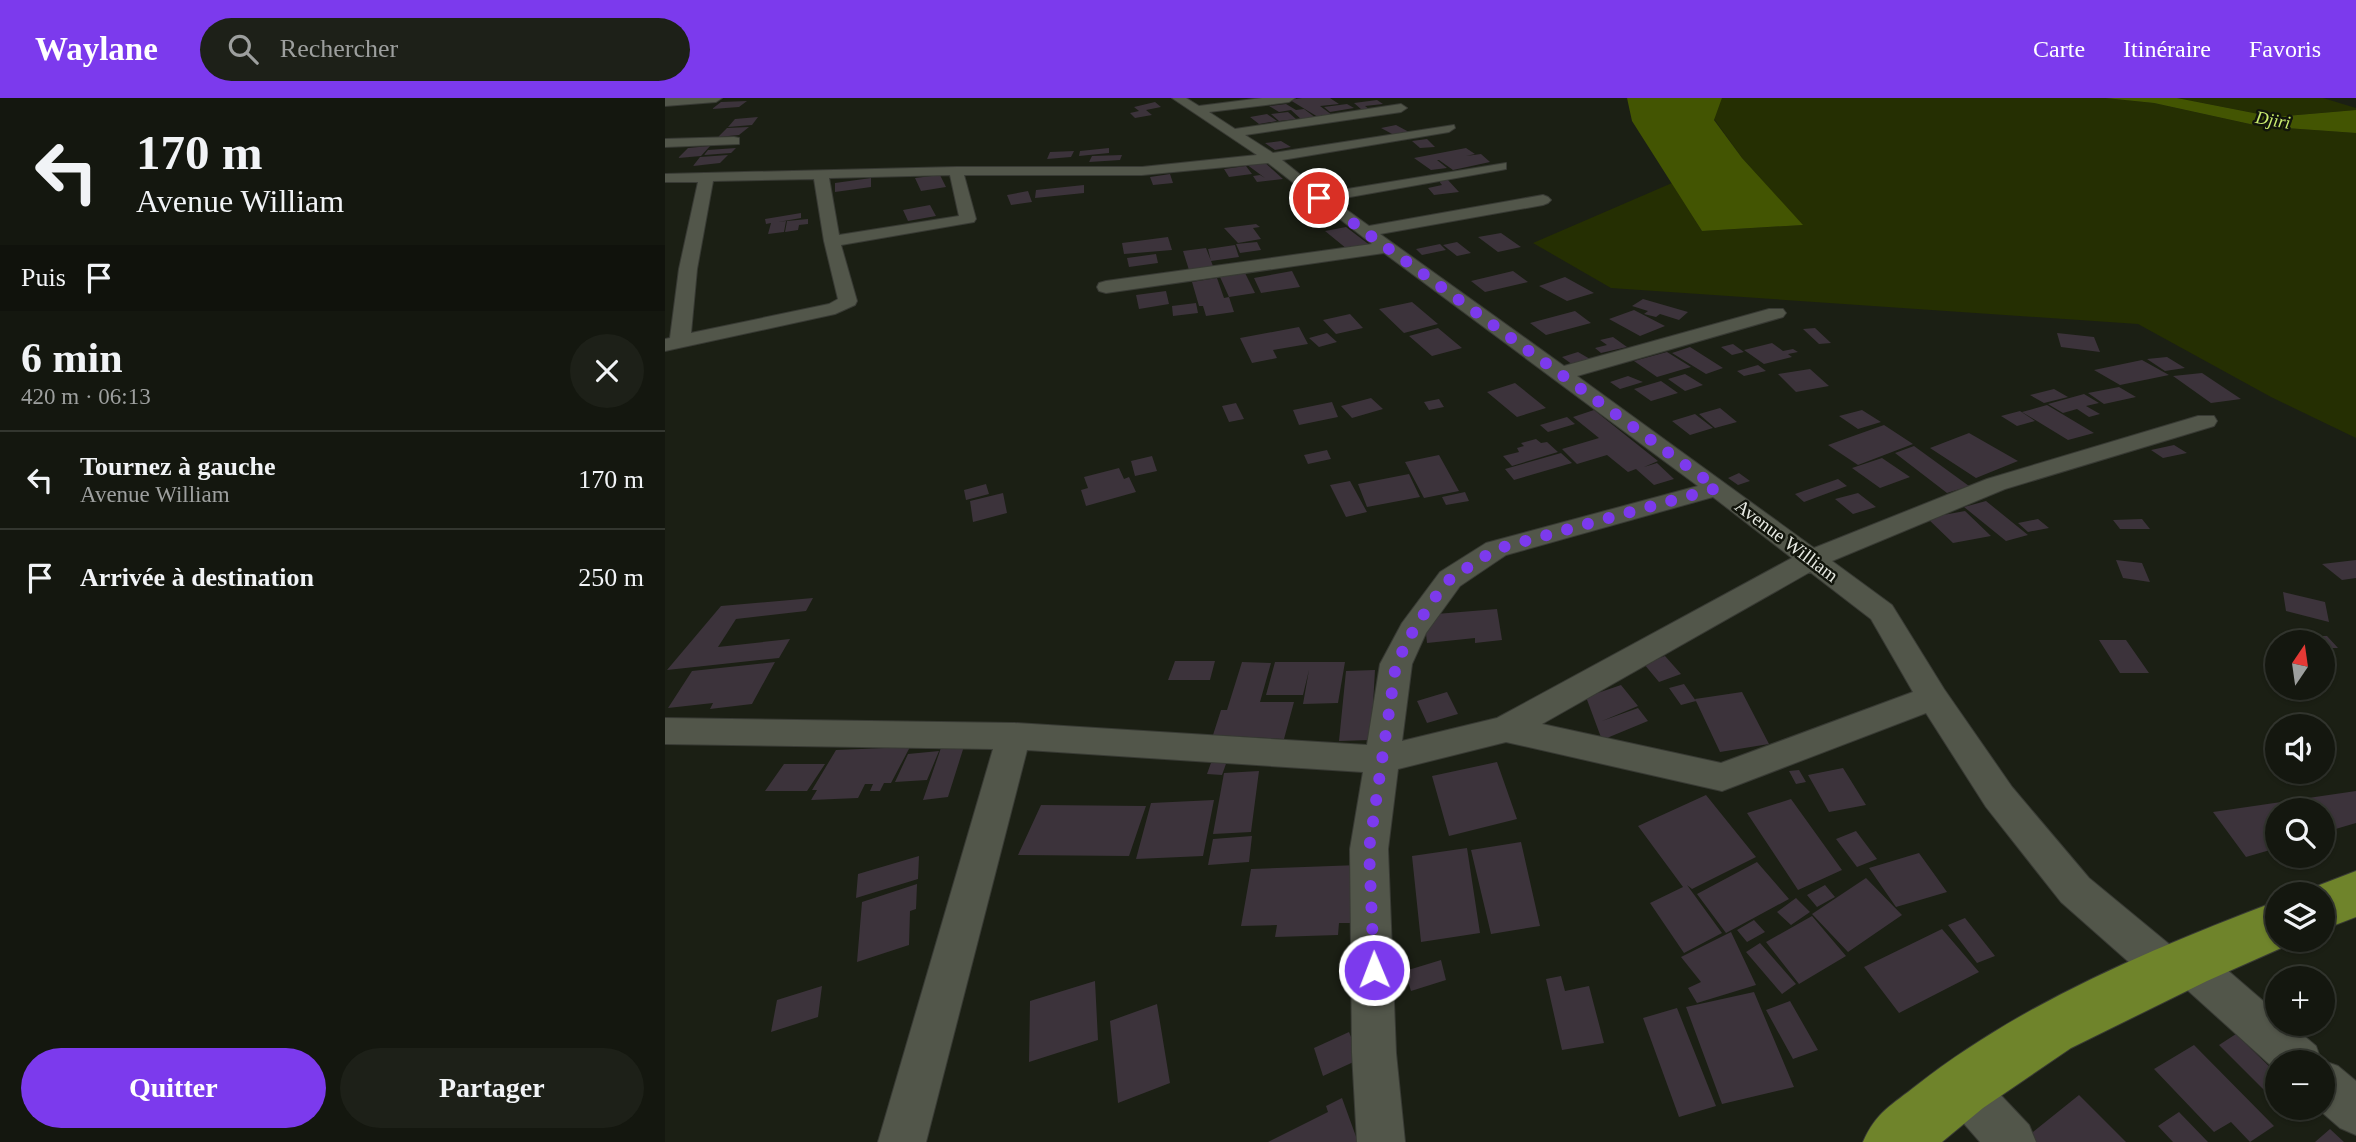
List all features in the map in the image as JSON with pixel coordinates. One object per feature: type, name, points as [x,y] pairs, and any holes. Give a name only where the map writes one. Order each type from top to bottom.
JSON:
[{"type":"highway","points":[[2335,902],[2356,894]]},
{"type":"highway","points":[[1894,1142],[1962,1087],[2051,1028],[2265,930]]},
{"type":"street","points":[[665,102],[716,98]]},
{"type":"street","points":[[1188,104],[1289,98]]},
{"type":"street","points":[[1234,133],[1401,108],[1379,98]]},
{"type":"street","name":"Avenue William","points":[[1188,104],[1271,158],[1319,198],[1717,488],[1882,612],[1933,697],[1999,797],[2075,890],[2285,1050]]},
{"type":"street","points":[[665,178],[956,171],[1142,171],[1271,158],[1449,128]]},
{"type":"street","points":[[665,143],[734,141]]},
{"type":"street","points":[[1319,198],[1501,166]]},
{"type":"street","points":[[832,241],[968,219],[956,171]]},
{"type":"street","points":[[707,176],[672,344],[848,301],[832,241],[821,176]]},
{"type":"street","points":[[1106,287],[1377,239],[1543,200]]},
{"type":"street","points":[[1559,374],[1776,313]]},
{"type":"street","points":[[665,731],[1014,736],[1381,760],[1506,729],[1811,559],[1996,484],[2206,421]]},
{"type":"street","points":[[1381,1142],[1374,1053],[1369,849],[1396,664],[1413,631],[1450,579],[1496,549],[1717,488]]},
{"type":"street","points":[[1506,729],[1722,777],[1933,697]]},
{"type":"street","points":[[902,1142],[1014,736]]},
{"type":"street","points":[[1962,1087],[2012,1142]]},
{"type":"street","points":[[2335,1093],[2356,1112]]},
{"type":"shaded area","points":[[1722,98],[2105,98],[2154,103],[2259,126],[2356,133],[2356,438],[2271,397],[2138,324],[1611,288],[1533,243],[1672,183],[1702,231],[1802,225],[1742,158],[1714,119]]},
{"type":"shaded area","points":[[2177,98],[2323,98],[2356,110],[2274,117]]},
{"type":"water","points":[[1627,98],[1722,98],[1714,120],[1742,158],[1803,225],[1702,231],[1632,121]]},
{"type":"water","name":"Djiri","points":[[2105,98],[2177,98],[2274,117],[2356,110],[2356,133],[2259,126],[2154,103]]},
{"type":"building","points":[[1330,98],[1339,104],[1320,106],[1332,115],[1318,117],[1290,100]]},
{"type":"building","points":[[1377,100],[1383,104],[1365,106],[1369,109],[1362,110],[1354,103]]},
{"type":"building","points":[[747,101],[739,107],[712,109],[721,102]]},
{"type":"building","points":[[1155,102],[1161,107],[1146,110],[1152,115],[1135,118],[1130,113],[1139,111],[1134,107]]},
{"type":"building","points":[[1286,104],[1296,110],[1304,109],[1316,118],[1302,120],[1291,110],[1279,112],[1269,106]]},
{"type":"building","points":[[1347,104],[1354,108],[1330,112],[1324,107]]},
{"type":"building","points":[[1288,112],[1296,119],[1279,121],[1271,114]]},
{"type":"building","points":[[1267,114],[1277,121],[1259,124],[1250,117]]},
{"type":"building","points":[[758,117],[752,125],[728,127],[735,119]]},
{"type":"building","points":[[1396,125],[1409,132],[1394,135],[1381,128]]},
{"type":"building","points":[[749,127],[739,135],[718,137],[727,128]]},
{"type":"building","points":[[1427,139],[1435,147],[1420,148],[1412,141]]},
{"type":"building","points":[[1281,141],[1291,147],[1275,150],[1265,143]]},
{"type":"building","points":[[710,146],[701,156],[678,158],[688,148]]},
{"type":"building","points":[[736,148],[731,153],[704,155],[708,150]]},
{"type":"building","points":[[1109,148],[1109,153],[1079,156],[1080,151]]},
{"type":"building","points":[[1466,148],[1475,154],[1466,156],[1481,154],[1490,162],[1453,170],[1437,160],[1447,168],[1431,170],[1414,158]]},
{"type":"building","points":[[1074,151],[1071,157],[1047,159],[1050,152]]},
{"type":"building","points":[[728,155],[720,163],[693,166],[700,157]]},
{"type":"building","points":[[1122,155],[1120,160],[1089,162],[1092,156]]},
{"type":"building","points":[[1263,161],[1283,179],[1257,182],[1253,176],[1260,175],[1265,178],[1246,164]]},
{"type":"building","points":[[1246,166],[1252,174],[1229,177],[1224,169]]},
{"type":"building","points":[[1170,174],[1173,183],[1153,185],[1150,177]]},
{"type":"building","points":[[940,175],[946,187],[921,191],[915,178]]},
{"type":"building","points":[[871,178],[871,187],[835,192],[835,183]]},
{"type":"building","points":[[1447,179],[1459,192],[1434,195],[1428,188],[1442,185],[1438,180]]},
{"type":"building","points":[[1084,185],[1084,193],[1035,198],[1036,190]]},
{"type":"building","points":[[1028,191],[1032,202],[1011,205],[1007,195]]},
{"type":"building","points":[[930,205],[936,216],[908,221],[903,210]]},
{"type":"building","points":[[801,213],[801,218],[778,222],[786,221],[784,232],[768,234],[771,223],[766,224],[765,219]]},
{"type":"building","points":[[808,219],[808,224],[799,225],[798,230],[785,232],[787,221]]},
{"type":"building","points":[[1256,224],[1260,227],[1253,228],[1261,239],[1238,243],[1224,228]]},
{"type":"building","points":[[1346,227],[1371,246],[1347,249],[1325,231]]},
{"type":"building","points":[[1501,233],[1521,247],[1498,252],[1478,237]]},
{"type":"building","points":[[1168,237],[1172,250],[1124,254],[1122,243]]},
{"type":"building","points":[[1257,242],[1261,250],[1240,253],[1236,244]]},
{"type":"building","points":[[1457,242],[1471,253],[1457,256],[1443,245]]},
{"type":"building","points":[[1440,244],[1446,250],[1422,255],[1416,249]]},
{"type":"building","points":[[1235,245],[1239,257],[1211,261],[1208,249]]},
{"type":"building","points":[[1206,248],[1213,266],[1189,270],[1183,251]]},
{"type":"building","points":[[1156,254],[1158,263],[1129,267],[1127,258]]},
{"type":"building","points":[[1292,271],[1300,287],[1261,293],[1254,278]]},
{"type":"building","points":[[1513,271],[1528,282],[1485,292],[1471,281]]},
{"type":"building","points":[[1245,273],[1255,293],[1229,297],[1220,277]]},
{"type":"building","points":[[1565,277],[1594,293],[1567,301],[1539,286]]},
{"type":"building","points":[[1217,278],[1224,298],[1229,297],[1234,312],[1206,316],[1203,306],[1199,306],[1192,282]]},
{"type":"building","points":[[1166,291],[1169,304],[1139,309],[1136,295]]},
{"type":"building","points":[[1643,299],[1688,312],[1679,320],[1660,314],[1656,317],[1644,314],[1648,311],[1632,306]]},
{"type":"building","points":[[1412,302],[1438,324],[1404,333],[1379,309]]},
{"type":"building","points":[[1196,303],[1198,313],[1173,316],[1172,306]]},
{"type":"building","points":[[1634,310],[1665,326],[1640,336],[1609,319]]},
{"type":"building","points":[[1575,311],[1591,323],[1546,335],[1530,323]]},
{"type":"building","points":[[1350,314],[1363,328],[1336,334],[1323,320]]},
{"type":"building","points":[[1299,327],[1308,344],[1273,350],[1277,358],[1252,363],[1240,338]]},
{"type":"building","points":[[1438,328],[1462,348],[1432,356],[1409,336]]},
{"type":"building","points":[[1815,328],[1831,343],[1819,344],[1803,329]]},
{"type":"building","points":[[1327,333],[1337,342],[1319,347],[1309,338]]},
{"type":"building","points":[[2057,333],[2094,337],[2100,352],[2061,347]]},
{"type":"building","points":[[1613,337],[1627,347],[1601,353],[1595,348],[1607,345],[1600,340]]},
{"type":"building","points":[[1772,343],[1783,351],[1793,349],[1798,352],[1788,354],[1792,357],[1764,364],[1744,350]]},
{"type":"building","points":[[1733,344],[1744,352],[1732,355],[1721,347]]},
{"type":"building","points":[[1690,347],[1723,368],[1706,374],[1672,353]]},
{"type":"building","points":[[1578,352],[1590,359],[1573,365],[1562,357]]},
{"type":"building","points":[[1667,352],[1691,367],[1657,377],[1634,361]]},
{"type":"building","points":[[2167,357],[2185,368],[2165,371],[2147,359]]},
{"type":"building","points":[[2142,360],[2169,375],[2120,385],[2094,370]]},
{"type":"building","points":[[1758,365],[1766,371],[1744,376],[1737,371]]},
{"type":"building","points":[[1810,369],[1829,386],[1796,392],[1778,374]]},
{"type":"building","points":[[2202,373],[2241,399],[2211,403],[2173,376]]},
{"type":"building","points":[[1685,374],[1703,385],[1685,391],[1668,379]]},
{"type":"building","points":[[1628,376],[1643,382],[1620,389],[1610,382]]},
{"type":"building","points":[[1661,381],[1678,393],[1651,401],[1634,389]]},
{"type":"building","points":[[1515,383],[1546,408],[1517,417],[1487,392]]},
{"type":"building","points":[[2119,387],[2136,397],[2104,404],[2088,393]]},
{"type":"building","points":[[2054,389],[2068,397],[2044,403],[2030,395]]},
{"type":"building","points":[[2084,394],[2099,403],[2086,406],[2100,414],[2089,417],[2077,409],[2063,413],[2048,404]]},
{"type":"building","points":[[1371,398],[1383,409],[1352,418],[1341,406]]},
{"type":"building","points":[[1439,399],[1444,407],[1429,410],[1424,402]]},
{"type":"building","points":[[1332,402],[1338,417],[1299,425],[1293,410]]},
{"type":"building","points":[[1236,403],[1244,419],[1229,422],[1222,406]]},
{"type":"building","points":[[2047,405],[2094,433],[2068,440],[2022,412]]},
{"type":"building","points":[[1720,408],[1737,422],[1715,428],[1699,414]]},
{"type":"building","points":[[1594,410],[1658,461],[1644,467],[1657,463],[1674,479],[1654,485],[1636,469],[1628,472],[1607,455],[1577,464],[1562,449],[1599,438],[1573,417]]},
{"type":"building","points":[[1862,410],[1881,422],[1858,429],[1839,416]]},
{"type":"building","points":[[2020,411],[2035,421],[2017,426],[2001,416]]},
{"type":"building","points":[[1695,414],[1713,428],[1690,435],[1672,421]]},
{"type":"building","points":[[1567,417],[1575,424],[1548,432],[1540,425]]},
{"type":"building","points":[[1884,425],[1913,444],[1858,465],[1828,445]]},
{"type":"building","points":[[1969,433],[2018,461],[1976,478],[1930,448]]},
{"type":"building","points":[[1536,439],[1541,443],[1547,442],[1558,452],[1512,466],[1503,456],[1519,452],[1517,448],[1524,446],[1521,443]]},
{"type":"building","points":[[2174,445],[2187,453],[2163,458],[2151,450]]},
{"type":"building","points":[[1914,446],[1969,486],[1947,493],[1895,453]]},
{"type":"building","points":[[1327,450],[1331,459],[1308,464],[1304,455]]},
{"type":"building","points":[[1561,453],[1572,463],[1514,480],[1505,469]]},
{"type":"building","points":[[1439,455],[1459,491],[1424,498],[1405,462]]},
{"type":"building","points":[[1152,456],[1157,471],[1135,476],[1131,461]]},
{"type":"building","points":[[1882,458],[1910,477],[1880,488],[1852,468]]},
{"type":"building","points":[[1119,468],[1124,479],[1129,477],[1136,492],[1086,506],[1081,490],[1088,488],[1084,477]]},
{"type":"building","points":[[1739,473],[1750,481],[1738,485],[1728,478]]},
{"type":"building","points":[[1409,474],[1420,497],[1367,507],[1358,484]]},
{"type":"building","points":[[1838,479],[1847,486],[1804,502],[1795,494]]},
{"type":"building","points":[[1350,481],[1367,512],[1346,517],[1330,485]]},
{"type":"building","points":[[986,484],[989,494],[966,500],[964,490]]},
{"type":"building","points":[[1465,492],[1469,501],[1446,505],[1442,497]]},
{"type":"building","points":[[1003,493],[1007,513],[973,522],[970,501]]},
{"type":"building","points":[[1858,493],[1876,507],[1853,514],[1835,499]]},
{"type":"building","points":[[1986,501],[2028,535],[2006,541],[1964,507]]},
{"type":"building","points":[[1965,511],[1991,536],[1953,543],[1927,518]]},
{"type":"building","points":[[2038,519],[2049,528],[2028,532],[2018,523]]},
{"type":"building","points":[[2142,519],[2150,529],[2120,529],[2113,520]]},
{"type":"building","points":[[2116,560],[2142,563],[2150,582],[2123,578]]},
{"type":"building","points":[[2356,560],[2356,578],[2342,580],[2322,564]]},
{"type":"building","points":[[2283,592],[2325,602],[2329,622],[2286,611]]},
{"type":"building","points":[[813,598],[806,611],[736,619],[718,647],[790,639],[779,658],[667,670],[721,606]]},
{"type":"building","points":[[1497,609],[1502,640],[1475,643],[1475,638],[1427,643],[1424,615]]},
{"type":"building","points":[[2099,640],[2126,640],[2149,673],[2120,673]]},
{"type":"building","points":[[1665,656],[1681,674],[1659,682],[1644,664]]},
{"type":"building","points":[[1175,661],[1215,661],[1210,680],[1168,680]]},
{"type":"building","points":[[775,662],[752,704],[710,709],[713,703],[668,708],[692,671]]},
{"type":"building","points":[[1242,662],[1271,663],[1260,702],[1294,702],[1284,739],[1213,735],[1221,710],[1227,710]]},
{"type":"building","points":[[1275,662],[1345,662],[1338,703],[1303,704],[1309,670],[1303,695],[1266,695]]},
{"type":"building","points":[[1375,670],[1371,740],[1339,741],[1346,671]]},
{"type":"building","points":[[1684,684],[1696,701],[1681,705],[1669,688]]},
{"type":"building","points":[[1621,685],[1638,706],[1602,721],[1638,708],[1648,721],[1602,740],[1586,697]]},
{"type":"building","points":[[1447,692],[1458,714],[1427,723],[1417,701]]},
{"type":"building","points":[[1742,692],[1769,744],[1720,752],[1695,699]]},
{"type":"building","points":[[966,740],[948,797],[923,800],[943,742]]},
{"type":"building","points":[[910,747],[891,783],[884,783],[880,791],[870,791],[873,784],[865,784],[858,798],[811,800],[817,790],[812,790],[836,750]]},
{"type":"building","points":[[939,751],[927,780],[895,782],[908,754]]},
{"type":"building","points":[[1212,760],[1227,761],[1222,775],[1207,774]]},
{"type":"building","points":[[1497,762],[1517,819],[1449,836],[1432,776]]},
{"type":"building","points":[[784,764],[825,764],[807,791],[765,791]]},
{"type":"building","points":[[1843,768],[1866,805],[1829,812],[1808,775]]},
{"type":"building","points":[[1799,770],[1806,782],[1796,784],[1789,771]]},
{"type":"building","points":[[1259,771],[1251,832],[1213,834],[1224,773]]},
{"type":"building","points":[[2356,791],[2356,823],[2335,829],[2335,798],[2308,798]]},
{"type":"building","points":[[1706,795],[1756,857],[1692,889],[1687,885],[1722,933],[1684,953],[1650,903],[1683,887],[1638,826]]},
{"type":"building","points":[[1791,799],[1842,870],[1798,890],[1747,813]]},
{"type":"building","points":[[1214,800],[1203,856],[1136,859],[1151,803]]},
{"type":"building","points":[[2265,804],[2265,851],[2246,857],[2213,812]]},
{"type":"building","points":[[1041,805],[1146,806],[1129,856],[1018,855]]},
{"type":"building","points":[[1856,831],[1877,859],[1857,867],[1836,839]]},
{"type":"building","points":[[1252,836],[1249,862],[1208,865],[1213,839]]},
{"type":"building","points":[[1521,842],[1540,926],[1491,934],[1471,850]]},
{"type":"building","points":[[1467,848],[1480,933],[1421,942],[1412,856]]},
{"type":"building","points":[[1919,853],[1947,892],[1896,907],[1869,868]]},
{"type":"building","points":[[919,856],[918,879],[856,898],[858,874]]},
{"type":"building","points":[[1757,862],[1789,899],[1726,933],[1697,894]]},
{"type":"building","points":[[1359,865],[1354,923],[1339,923],[1338,935],[1275,937],[1277,925],[1241,926],[1251,869]]},
{"type":"building","points":[[1866,878],[1902,915],[1848,952],[1812,914]]},
{"type":"building","points":[[917,884],[916,909],[910,911],[909,945],[857,962],[862,902]]},
{"type":"building","points":[[1825,885],[1835,897],[1817,907],[1807,895]]},
{"type":"building","points":[[1796,898],[1810,912],[1791,925],[1777,912]]},
{"type":"building","points":[[1812,916],[1846,956],[1799,984],[1766,942]]},
{"type":"building","points":[[1965,918],[1995,956],[1977,963],[1948,925]]},
{"type":"building","points":[[1754,920],[1765,932],[1747,942],[1737,930]]},
{"type":"building","points":[[1942,929],[1979,972],[1899,1013],[1864,967]]},
{"type":"building","points":[[1731,932],[1756,985],[1697,1003],[1688,988],[1701,982],[1681,957]]},
{"type":"building","points":[[1760,943],[1796,984],[1782,994],[1746,952]]},
{"type":"building","points":[[1441,960],[1446,980],[1411,991],[1405,971]]},
{"type":"building","points":[[1561,976],[1565,991],[1589,986],[1604,1043],[1562,1050],[1546,979]]},
{"type":"building","points":[[1095,981],[1098,1040],[1029,1062],[1030,1001]]},
{"type":"building","points":[[822,986],[818,1017],[771,1032],[777,1000]]},
{"type":"building","points":[[1754,992],[1794,1087],[1722,1104],[1686,1007]]},
{"type":"building","points":[[1790,1001],[1818,1050],[1793,1059],[1766,1010]]},
{"type":"building","points":[[1157,1004],[1170,1083],[1118,1103],[1110,1021]]},
{"type":"building","points":[[1677,1008],[1716,1106],[1679,1117],[1643,1018]]},
{"type":"building","points":[[1349,1032],[1360,1059],[1323,1076],[1314,1048]]},
{"type":"building","points":[[2236,1034],[2265,1062],[2265,1091],[2219,1045]]},
{"type":"building","points":[[2194,1045],[2265,1117],[2265,1120],[2274,1126],[2250,1142],[2231,1122],[2214,1132],[2154,1069]]},
{"type":"building","points":[[2079,1095],[2126,1142],[2033,1142],[2028,1136]]},
{"type":"building","points":[[1342,1098],[1358,1142],[1268,1142],[1328,1112],[1326,1106]]},
{"type":"building","points":[[2179,1112],[2208,1142],[2173,1142],[2158,1126]]},
{"type":"building","points":[[2330,1129],[2344,1142],[2315,1142]]},
{"type":"route","points":[[1319,198],[1717,488],[1496,549],[1450,579],[1433,600],[1396,664],[1369,849],[1374,970]]}]
